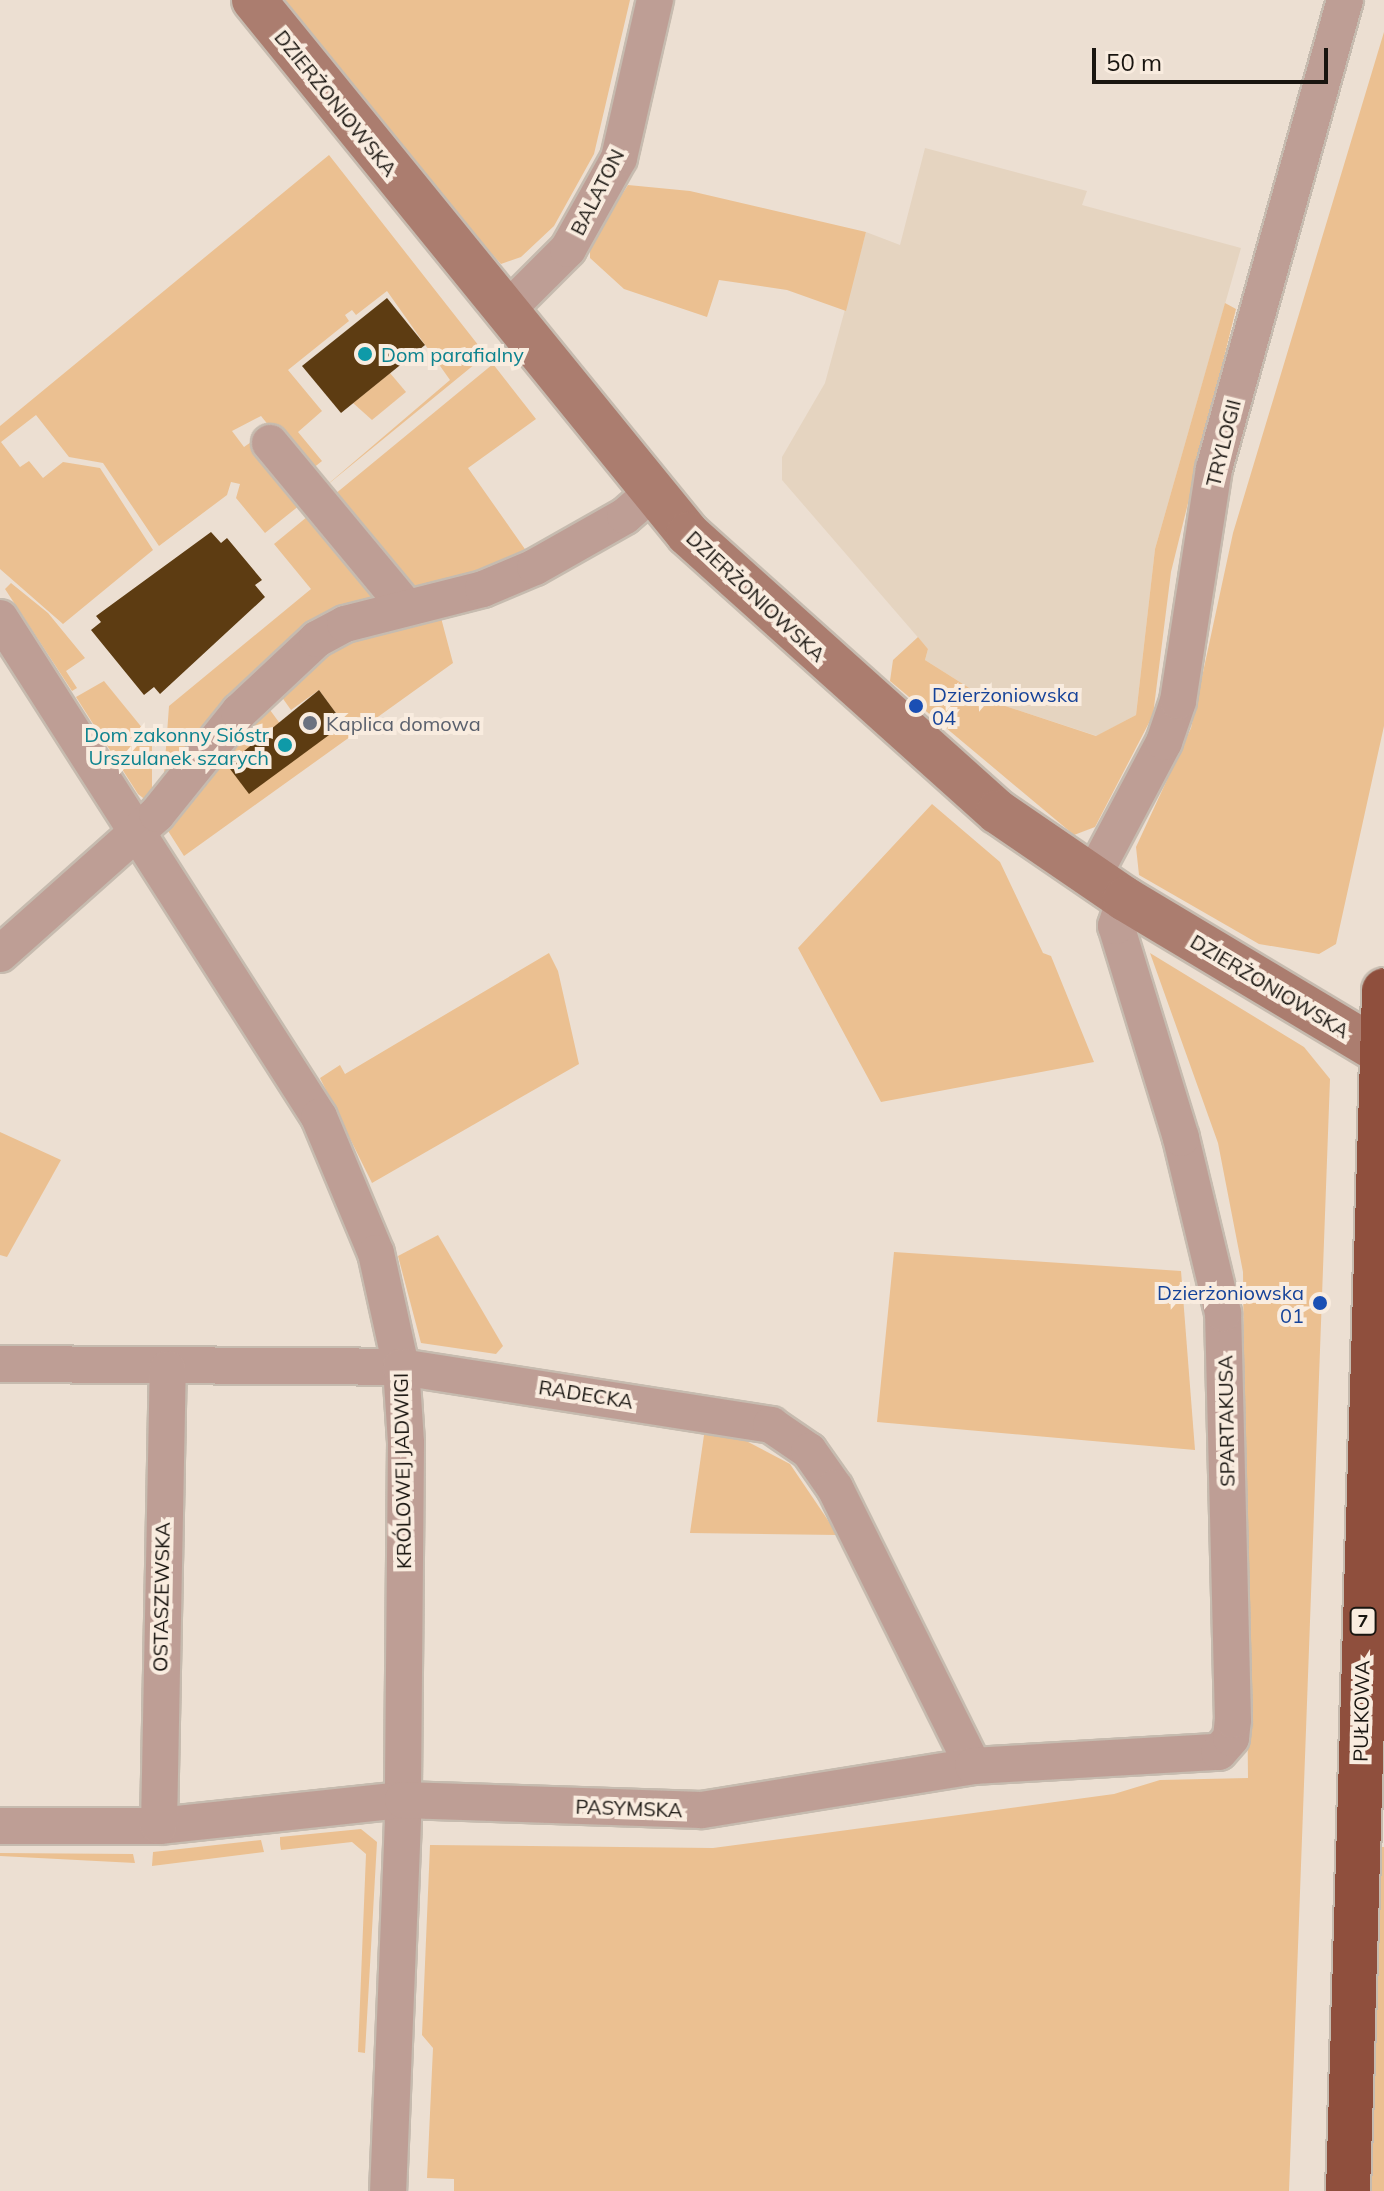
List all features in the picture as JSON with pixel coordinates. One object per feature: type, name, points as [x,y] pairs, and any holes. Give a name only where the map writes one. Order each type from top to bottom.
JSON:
[{"type":"highway","name":"PUŁKOWA","points":[[1348,2191],[1384,991]]},
{"type":"street","name":"DZIERŻONIOWSKA","points":[[254,0],[650,494],[896,724],[998,812],[1109,889],[1381,1052]]},
{"type":"street","name":"BALATON","points":[[504,313],[568,249],[619,158],[655,0]]},
{"type":"street","name":"TRYLOGII","points":[[1109,889],[1178,701],[1214,469],[1345,0]]},
{"type":"street","points":[[270,443],[406,607]]},
{"type":"street","points":[[0,954],[136,833],[239,712],[304,649],[345,624],[483,589],[535,567],[625,516],[650,494]]},
{"type":"street","name":"KRÓLOWEJ JADWIGI","points":[[0,618],[319,1117],[376,1253],[401,1367],[403,1800],[388,2191]]},
{"type":"street","name":"SPARTAKUSA","points":[[1109,889],[1116,926],[1181,1138],[1223,1313],[1233,1720]]},
{"type":"street","name":"RADECKA","points":[[0,1364],[168,1369],[401,1367],[771,1425],[787,1434],[835,1488],[973,1766]]},
{"type":"street","name":"OSTASZEWSKA","points":[[159,1826],[168,1369]]},
{"type":"street","name":"PASYMSKA","points":[[0,1826],[159,1826],[403,1800],[702,1810],[973,1766],[1202,1758],[1226,1746],[1233,1720]]},
{"type":"shaded area","points":[[277,0],[630,0],[594,154],[554,226],[521,257],[501,264],[471,231],[464,236]]},
{"type":"shaded area","points":[[1384,32],[1384,726],[1336,944],[1319,954],[1259,944],[1139,875],[1136,847],[1191,728],[1233,533]]},
{"type":"shaded area","points":[[925,148],[1087,191],[1082,205],[1241,248],[1155,549],[1136,715],[1097,736],[990,701],[925,660],[928,649],[782,480],[782,457],[825,383],[866,232],[900,245]]},
{"type":"shaded area","points":[[329,155],[486,355],[321,490],[450,380],[387,291],[356,315],[352,310],[345,315],[349,321],[288,370],[322,411],[298,432],[322,461],[307,473],[261,416],[232,431],[244,447],[254,440],[305,501],[265,533],[236,498],[240,484],[231,482],[227,495],[159,546],[103,463],[69,457],[36,415],[1,442],[20,467],[29,461],[43,478],[63,462],[100,468],[153,550],[63,624],[0,569],[0,426]]},
{"type":"shaded area","points":[[628,185],[690,191],[866,232],[846,311],[787,290],[719,280],[707,317],[624,289],[590,258],[590,244]]},
{"type":"shaded area","points":[[1225,303],[1236,309],[1171,572],[1153,715],[1095,827],[1074,835],[890,681],[893,660],[918,637],[928,649],[925,660],[990,701],[1096,736],[1136,715],[1155,549]]},
{"type":"shaded area","points":[[493,364],[536,419],[468,468],[527,552],[433,588],[413,588],[329,499]]},
{"type":"shaded area","points":[[390,373],[406,392],[372,420],[353,403]]},
{"type":"shaded area","points":[[313,512],[382,596],[173,782],[164,775],[169,706],[311,589],[274,544]]},
{"type":"shaded area","points":[[11,583],[48,613],[85,658],[66,671],[77,688],[72,691],[5,589]]},
{"type":"shaded area","points":[[440,614],[453,663],[184,856],[163,823],[262,699],[281,725],[344,724],[319,690],[291,710],[274,686],[322,645]]},
{"type":"shaded area","points":[[104,681],[152,740],[152,805],[138,794],[76,697]]},
{"type":"shaded area","points":[[932,804],[1000,862],[1043,953],[1051,956],[1094,1062],[881,1102],[798,948]]},
{"type":"shaded area","points":[[549,953],[558,971],[579,1064],[372,1183],[320,1078],[340,1065],[345,1074]]},
{"type":"shaded area","points":[[1150,953],[1304,1047],[1330,1079],[1289,2191],[454,2191],[454,2179],[427,2178],[433,2048],[422,2035],[430,1845],[713,1848],[1114,1794],[1160,1780],[1248,1778],[1243,1272],[1218,1143]]},
{"type":"shaded area","points":[[0,1132],[61,1160],[7,1257],[0,1255]]},
{"type":"shaded area","points":[[438,1235],[503,1346],[496,1354],[421,1343],[398,1256]]},
{"type":"shaded area","points":[[894,1252],[1181,1271],[1195,1450],[877,1422]]},
{"type":"shaded area","points":[[705,1428],[729,1432],[790,1464],[838,1535],[690,1533]]},
{"type":"shaded area","points":[[361,1829],[377,1842],[365,2053],[358,2052],[366,1854],[352,1842],[281,1850],[280,1844],[280,1837]]},
{"type":"shaded area","points":[[261,1840],[264,1852],[152,1866],[153,1852]]},
{"type":"shaded area","points":[[1374,1847],[1384,1847],[1384,2191],[1365,2191]]},
{"type":"shaded area","points":[[0,1853],[133,1854],[135,1863],[0,1856]]},
{"type":"building","name":"Dom parafialny","points":[[387,298],[425,345],[341,413],[302,366]]},
{"type":"building","points":[[211,532],[221,543],[227,538],[262,580],[255,585],[265,597],[160,694],[154,687],[144,695],[91,630],[101,622],[96,616]]},
{"type":"building","name":"Dom zakonny Sióstr Urszulanek szarych","points":[[319,690],[344,724],[249,794],[227,765]]},
{"type":"place","name":"Dom parafialny","points":[[365,354]]},
{"type":"place","name":"Dzierżoniowska 04","points":[[916,706]]},
{"type":"place","name":"Kaplica domowa","points":[[310,723]]},
{"type":"place","name":"Dom zakonny Sióstr Urszulanek szarych","points":[[285,745]]},
{"type":"place","name":"Dzierżoniowska 01","points":[[1320,1303]]}]
